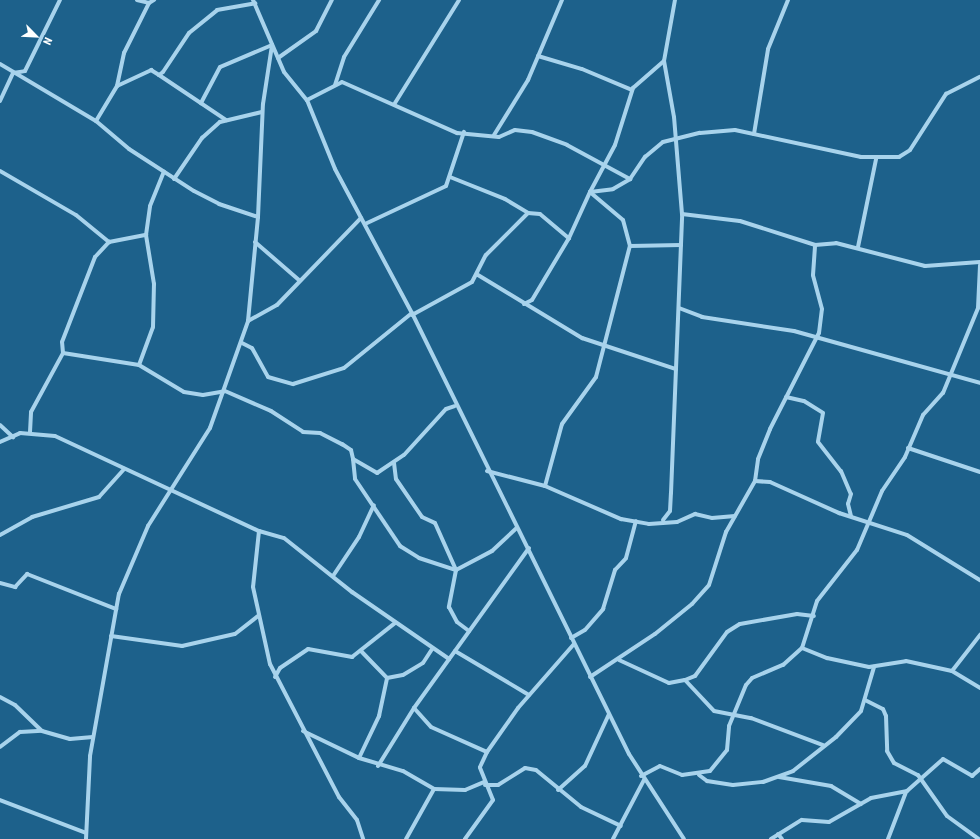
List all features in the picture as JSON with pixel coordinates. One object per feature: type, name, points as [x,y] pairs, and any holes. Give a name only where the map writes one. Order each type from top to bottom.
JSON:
[{"type":"street","points":[[13,73],[25,71],[60,0]]},
{"type":"street","points":[[137,0],[148,3]]},
{"type":"street","points":[[96,121],[117,86],[124,53],[148,3],[154,0]]},
{"type":"street","points":[[278,58],[316,31],[332,0]]},
{"type":"street","points":[[335,85],[344,57],[379,0]]},
{"type":"street","points":[[395,103],[459,0]]},
{"type":"street","points":[[494,136],[538,56],[562,0]]},
{"type":"street","points":[[663,520],[670,511],[682,214],[664,61],[676,0]]},
{"type":"street","points":[[754,134],[768,49],[788,0]]},
{"type":"street","points":[[159,74],[189,33],[218,10],[254,2],[278,58],[307,100],[335,169],[412,314],[487,471],[529,548],[571,638],[609,714],[643,778],[684,839]]},
{"type":"street","points":[[201,102],[220,67],[272,45]]},
{"type":"street","points":[[86,839],[93,737],[116,609],[140,541],[201,446],[225,391],[242,344],[248,321],[258,217],[262,112],[272,45]]},
{"type":"street","points":[[538,56],[582,69],[632,90]]},
{"type":"street","points":[[524,304],[532,300],[568,238],[602,164],[615,146],[632,90],[638,80],[664,61]]},
{"type":"street","points":[[0,64],[96,121],[174,179],[219,204],[258,217]]},
{"type":"street","points":[[117,86],[151,70],[226,120]]},
{"type":"street","points":[[0,101],[13,73]]},
{"type":"street","points":[[590,192],[613,189],[630,179],[654,148],[673,139],[735,130],[876,159],[905,154],[946,94],[980,77]]},
{"type":"street","points":[[307,100],[342,82],[395,103],[438,125],[464,132],[494,136],[515,130],[532,132],[567,145],[630,179]]},
{"type":"street","points":[[174,179],[202,138],[226,120],[262,112]]},
{"type":"street","points":[[365,224],[446,186],[464,132]]},
{"type":"street","points":[[858,247],[876,159]]},
{"type":"street","points":[[0,171],[76,215],[109,242]]},
{"type":"street","points":[[140,365],[153,327],[154,301],[146,235],[150,206],[164,172]]},
{"type":"street","points":[[450,177],[505,199],[528,213],[540,214],[568,238]]},
{"type":"street","points":[[545,486],[562,424],[596,377],[606,346],[630,246],[623,220],[590,192]]},
{"type":"street","points":[[242,344],[252,348],[268,377],[293,384],[344,368],[412,314],[472,282],[478,275],[486,255],[528,213]]},
{"type":"street","points":[[613,839],[621,826],[643,778],[660,766],[682,775],[699,775],[715,767],[727,750],[734,716],[746,685],[752,678],[783,665],[802,648],[820,596],[857,550],[882,491],[908,448],[923,415],[943,393],[947,375],[978,308],[979,264],[925,266],[858,247],[827,242],[815,245],[740,222],[682,214]]},
{"type":"street","points":[[248,321],[269,312],[362,218]]},
{"type":"street","points":[[30,432],[30,412],[63,353],[62,342],[95,257],[109,242],[146,235]]},
{"type":"street","points":[[256,242],[299,280]]},
{"type":"street","points":[[630,246],[681,245]]},
{"type":"street","points":[[590,677],[619,660],[692,604],[709,585],[735,516],[755,481],[758,459],[786,397],[816,339],[822,309],[813,275],[815,245]]},
{"type":"street","points":[[478,275],[582,338],[676,369]]},
{"type":"street","points":[[679,308],[702,317],[764,324],[980,383]]},
{"type":"street","points":[[63,353],[140,365],[184,392],[203,396],[225,391],[271,412],[303,432],[320,433],[342,444],[352,450],[355,479],[374,505],[400,546],[419,558],[456,570],[487,554],[518,528]]},
{"type":"street","points":[[786,397],[804,400],[823,413],[818,442],[841,471],[851,494],[848,504],[851,516]]},
{"type":"street","points":[[353,459],[377,474],[394,463],[446,409],[455,406]]},
{"type":"street","points":[[0,425],[13,437]]},
{"type":"street","points":[[0,442],[30,432],[55,436],[124,469],[172,489],[259,531],[284,538],[395,623],[449,659]]},
{"type":"street","points":[[908,448],[980,472]]},
{"type":"street","points":[[394,463],[396,479],[417,512],[435,524],[456,570],[449,607],[457,622],[470,631]]},
{"type":"street","points":[[0,535],[32,517],[98,497],[124,469]]},
{"type":"street","points":[[487,471],[545,486],[621,519],[636,522],[649,524],[663,520],[677,522],[695,514],[712,518],[735,516]]},
{"type":"street","points":[[755,481],[770,482],[851,516],[907,535],[980,580]]},
{"type":"street","points":[[333,576],[359,537],[374,505]]},
{"type":"street","points":[[571,638],[585,630],[602,609],[615,570],[626,558],[636,522]]},
{"type":"street","points":[[259,531],[253,587],[258,616],[275,677],[339,797],[357,820],[363,839]]},
{"type":"street","points":[[378,766],[414,708],[529,548]]},
{"type":"street","points":[[0,583],[15,588],[27,574],[116,609]]},
{"type":"street","points":[[619,660],[669,683],[685,680],[695,676],[727,632],[740,624],[797,614],[814,616]]},
{"type":"street","points":[[111,636],[182,646],[235,634],[258,616]]},
{"type":"street","points":[[275,677],[280,668],[308,649],[352,656],[361,652],[395,623]]},
{"type":"street","points":[[952,671],[980,635]]},
{"type":"street","points":[[465,839],[493,800],[484,784],[480,767],[487,752],[529,695],[574,644]]},
{"type":"street","points":[[802,648],[827,658],[874,667],[906,661],[928,669],[952,671],[980,688]]},
{"type":"street","points":[[387,678],[404,675],[423,663],[432,649]]},
{"type":"street","points":[[455,651],[529,695]]},
{"type":"street","points":[[361,652],[387,678]]},
{"type":"street","points":[[699,775],[707,781],[733,785],[763,782],[793,770],[848,725],[865,700],[874,667]]},
{"type":"street","points":[[359,758],[379,716],[387,678]]},
{"type":"street","points":[[685,680],[714,711],[751,718],[823,745]]},
{"type":"street","points":[[0,697],[25,713],[42,731]]},
{"type":"street","points":[[865,700],[883,709],[886,716],[887,751],[894,763],[921,780],[947,816],[979,839]]},
{"type":"street","points":[[414,708],[431,727],[487,752]]},
{"type":"street","points":[[558,790],[585,766],[609,714]]},
{"type":"street","points":[[0,747],[20,732],[42,731],[70,739],[93,737]]},
{"type":"street","points":[[303,731],[378,766],[403,771],[434,789],[465,790],[484,784],[498,785],[525,768],[536,770],[558,790],[581,807],[621,826]]},
{"type":"street","points":[[772,839],[802,820],[829,822],[861,804],[906,792],[943,759],[972,776],[980,769]]},
{"type":"street","points":[[778,777],[831,786],[861,804]]},
{"type":"street","points":[[406,839],[434,789]]},
{"type":"street","points":[[888,839],[906,792]]},
{"type":"street","points":[[0,800],[86,833]]},
{"type":"street","points":[[778,834],[782,839]]}]
